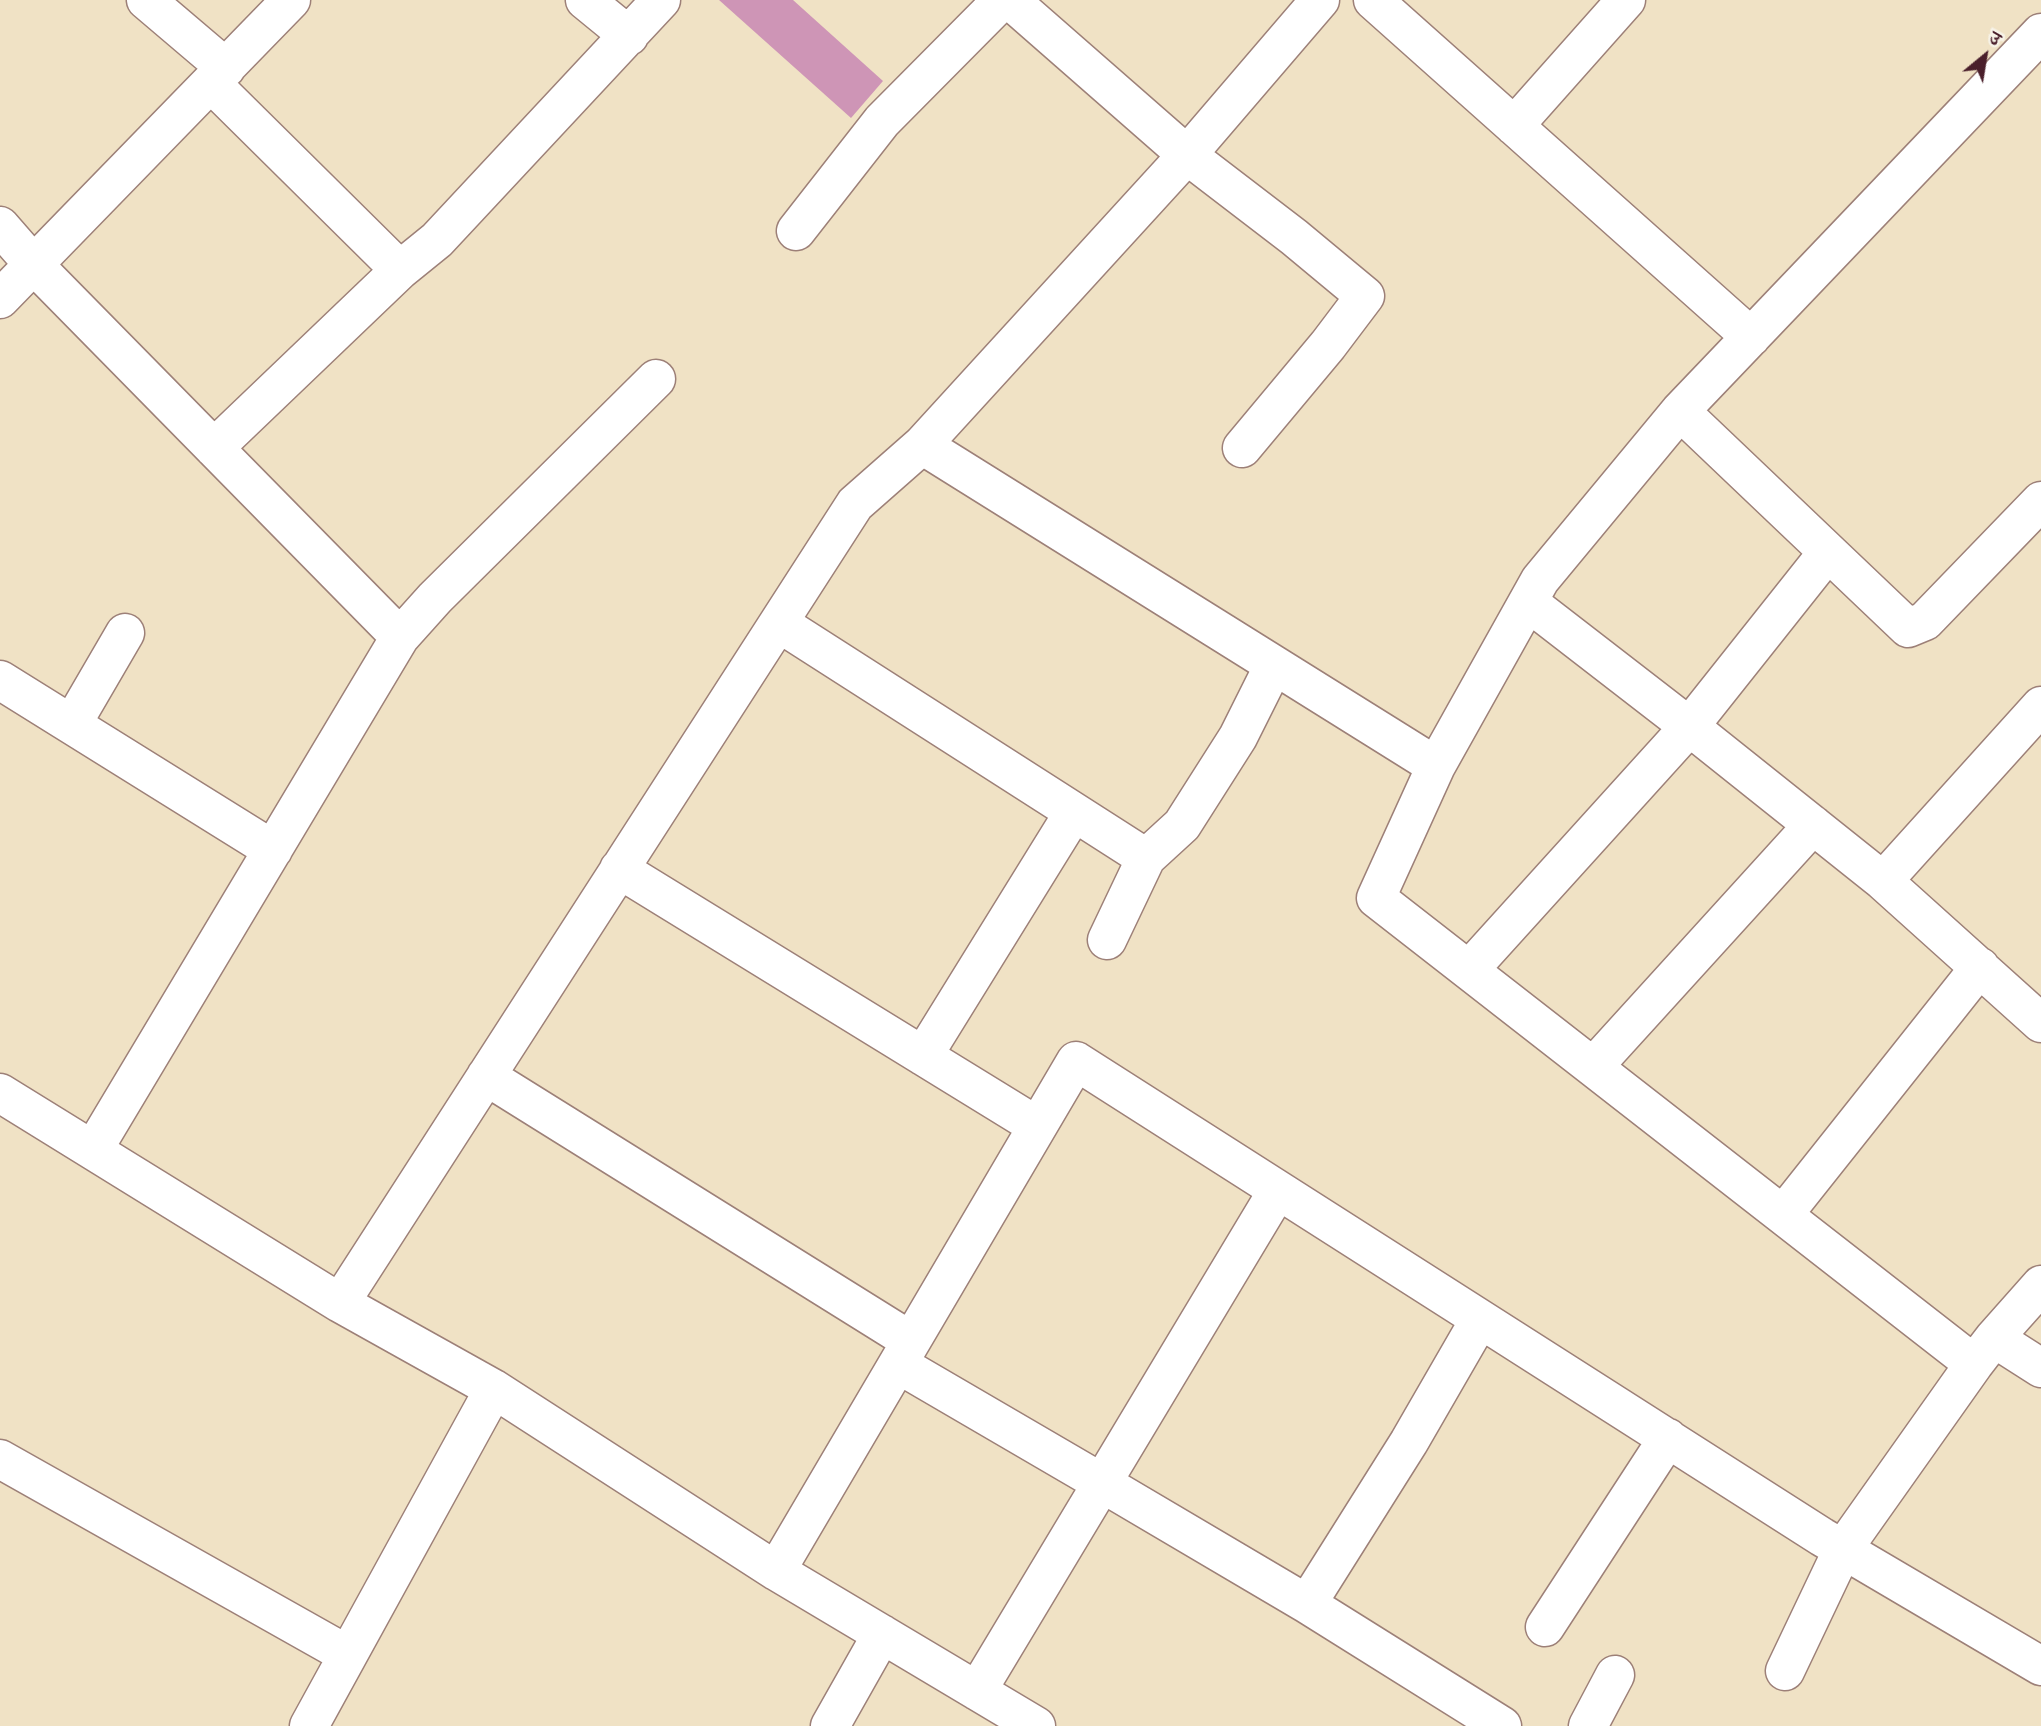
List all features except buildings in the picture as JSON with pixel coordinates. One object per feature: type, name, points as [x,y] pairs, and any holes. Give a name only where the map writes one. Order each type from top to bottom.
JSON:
[{"type":"street","points":[[146,0],[400,270]]},
{"type":"street","points":[[0,299],[291,0]]},
{"type":"street","points":[[585,0],[629,36]]},
{"type":"street","points":[[214,448],[400,270],[437,240],[661,0]]},
{"type":"street","points":[[796,231],[883,121],[1002,0]]},
{"type":"street","points":[[1010,0],[1187,155],[1294,237],[1365,296],[1242,448]]},
{"type":"street","points":[[340,1303],[855,504],[922,445],[1187,155],[1320,0]]},
{"type":"street","points":[[1373,0],[1751,337]]},
{"type":"street","points":[[1514,126],[1626,0]]},
{"type":"street","points":[[2041,33],[1680,411],[1540,580],[1436,766],[1376,898],[1783,1215],[1984,1351],[2041,1368]]},
{"type":"street","points":[[0,226],[34,265],[400,637]]},
{"type":"street","points":[[93,1150],[400,637],[435,598],[656,379]]},
{"type":"street","points":[[1680,411],[1908,628],[1925,621],[2041,501]]},
{"type":"street","points":[[922,445],[1436,766]]},
{"type":"street","points":[[1469,970],[1689,727],[1828,552]]},
{"type":"street","points":[[1528,602],[1883,881],[2041,1023]]},
{"type":"street","points":[[779,623],[1146,858]]},
{"type":"street","points":[[72,724],[125,633]]},
{"type":"street","points":[[1107,940],[1146,858],[1182,825],[1238,737],[1274,665]]},
{"type":"street","points":[[0,680],[273,850]]},
{"type":"street","points":[[1883,881],[2041,706]]},
{"type":"street","points":[[923,1056],[1074,812]]},
{"type":"street","points":[[1593,1067],[1813,825]]},
{"type":"street","points":[[619,870],[1037,1126]]},
{"type":"street","points":[[1783,1215],[1980,967]]},
{"type":"street","points":[[776,1571],[1076,1061],[1843,1549],[2041,1666]]},
{"type":"street","points":[[486,1076],[1102,1483],[1307,1604],[1502,1726]]},
{"type":"street","points":[[0,1093],[340,1303],[494,1389],[776,1571],[1036,1726]]},
{"type":"street","points":[[977,1691],[1278,1190]]},
{"type":"street","points":[[1785,1671],[1843,1549],[1984,1351],[2041,1284]]},
{"type":"street","points":[[1307,1604],[1409,1442],[1480,1319]]},
{"type":"street","points":[[309,1726],[494,1389]]},
{"type":"street","points":[[1545,1627],[1668,1438]]},
{"type":"street","points":[[0,1459],[348,1655]]},
{"type":"street","points":[[830,1726],[882,1634]]},
{"type":"street","points":[[1588,1726],[1615,1675]]}]
